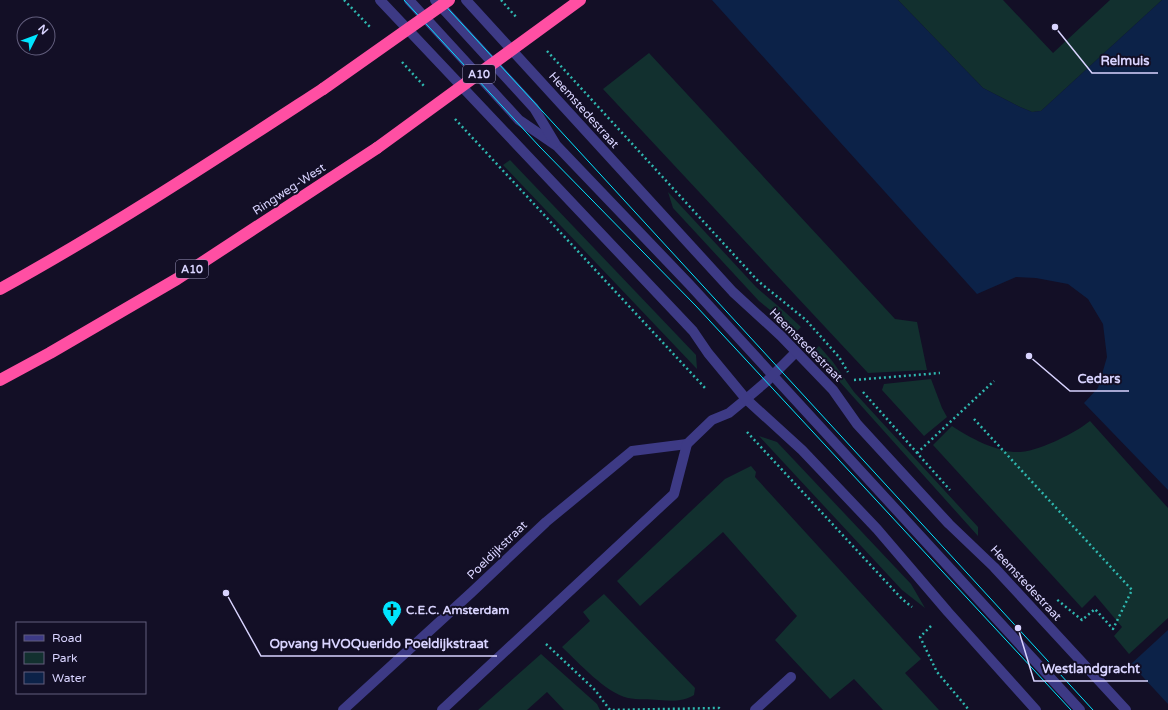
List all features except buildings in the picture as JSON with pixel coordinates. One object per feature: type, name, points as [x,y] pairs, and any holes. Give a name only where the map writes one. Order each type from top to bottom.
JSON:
[{"type":"highway","points":[[0,289],[42,266],[205,166],[322,89],[449,0]]},
{"type":"highway","name":"Ringweg-West","points":[[0,380],[50,353],[177,279],[378,148],[580,0]]},
{"type":"street","points":[[380,0],[693,331],[708,353],[746,399],[802,450],[877,529],[948,612],[1036,710]]},
{"type":"street","points":[[409,0],[519,120],[557,146],[689,284],[1080,710]]},
{"type":"street","points":[[435,0],[534,108],[557,146]]},
{"type":"street","name":"Heemstedestraat","points":[[466,0],[733,292],[781,336],[833,390],[857,424],[933,506],[994,567],[1126,710]]},
{"type":"street","points":[[442,710],[674,494],[687,444],[712,420],[728,413],[746,399],[796,352]]},
{"type":"street","name":"Poeldijkstraat","points":[[343,710],[546,522],[632,451],[687,444]]},
{"type":"street","points":[[755,710],[791,677]]},
{"type":"path","points":[[344,0],[371,29]]},
{"type":"path","points":[[501,0],[521,22]]},
{"type":"path","name":"Heemstedestraat","points":[[546,50],[758,280],[806,320],[839,357],[854,380],[952,492]]},
{"type":"path","points":[[398,58],[425,87]]},
{"type":"path","points":[[452,116],[902,599],[913,607]]},
{"type":"path","points":[[854,380],[940,372]]},
{"type":"path","points":[[917,453],[994,382]]},
{"type":"path","points":[[974,419],[1132,590],[1113,630],[1095,609],[1082,620]]},
{"type":"path","points":[[530,628],[594,690],[610,710],[719,708],[721,710]]},
{"type":"path","points":[[937,672],[969,710]]},
{"type":"green space","points":[[898,0],[1003,0],[1053,53],[1110,0],[1162,0],[1041,111],[1032,112],[983,88]]},
{"type":"green space","points":[[649,53],[895,319],[917,322],[927,370],[868,373],[603,89]]},
{"type":"green space","points":[[510,160],[696,355],[697,369],[503,165]]},
{"type":"green space","points":[[668,192],[756,287],[801,327],[794,334],[780,318],[759,301],[673,208]]},
{"type":"green space","points":[[819,346],[833,362],[854,392],[978,527],[978,536],[813,352]]},
{"type":"green space","points":[[931,379],[947,417],[924,436],[882,390],[884,384]]},
{"type":"green space","points":[[1090,421],[1168,508],[1168,618],[1129,654],[1114,636],[1122,627],[1095,595],[1082,608],[933,445],[952,426],[984,444],[1012,452],[1020,452],[1040,448],[1079,429]]},
{"type":"green space","points":[[759,436],[777,442],[911,584],[925,608],[902,590]]},
{"type":"green space","points":[[751,466],[756,472],[755,477],[921,659],[905,673],[939,710],[883,710],[854,679],[830,699],[775,640],[797,616],[723,532],[640,606],[617,581],[725,479]]},
{"type":"green space","points":[[604,594],[695,688],[694,695],[686,699],[672,701],[628,698],[602,684],[562,647],[590,621],[583,612]]},
{"type":"green space","points":[[541,654],[597,704],[600,710],[564,710],[547,692],[527,710],[478,710]]},
{"type":"water","points":[[712,0],[898,0],[983,88],[1032,112],[1041,111],[1162,0],[1168,0],[1168,490],[1084,403],[1098,388],[1107,357],[1103,324],[1088,299],[1068,284],[1036,278],[1016,277],[977,294]]},
{"type":"water","points":[[1168,630],[1168,710],[1081,710]]},
{"type":"pier","points":[[1130,663],[1168,704],[1168,710],[1079,710]]},
{"type":"tram line","points":[[404,0],[539,146],[696,306],[1071,710]]},
{"type":"tram line","points":[[440,0],[1093,710]]},
{"type":"place","name":"Relmuis","points":[[1055,27]]},
{"type":"place","name":"Cedars","points":[[1029,356]]},
{"type":"place","name":"Opvang HVOQuerido Poeldijkstraat","points":[[226,593]]},
{"type":"place","name":"C.E.C. Amsterdam","points":[[392,627]]},
{"type":"place","name":"Westlandgracht","points":[[1018,628]]}]
